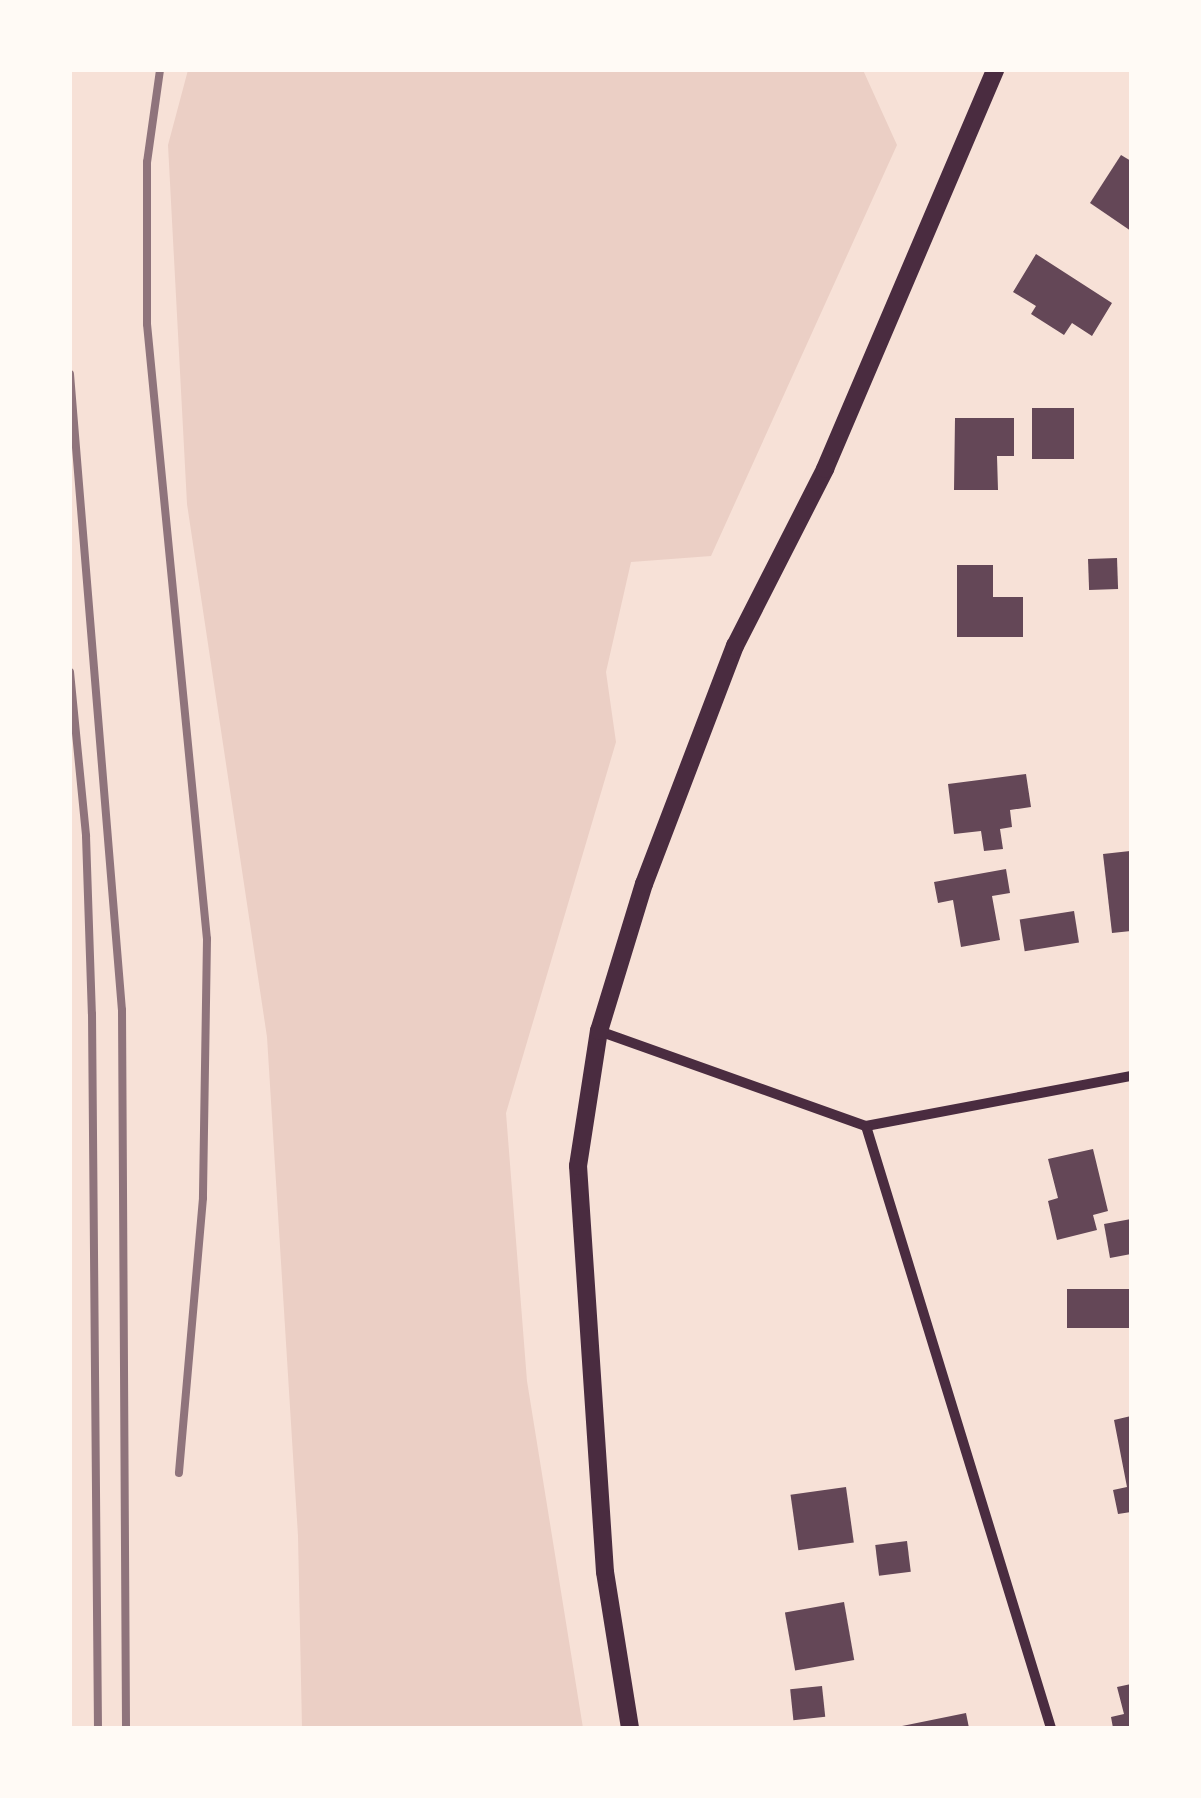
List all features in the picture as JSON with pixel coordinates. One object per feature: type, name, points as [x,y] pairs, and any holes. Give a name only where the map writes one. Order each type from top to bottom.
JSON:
[{"type":"street","points":[[630,1728],[605,1572],[578,1166],[599,1031],[644,884],[735,646],[825,469],[995,70]]},
{"type":"street","points":[[599,1031],[866,1126],[1131,1076]]},
{"type":"street","points":[[866,1126],[1051,1728]]},
{"type":"shaded area","points":[[188,70],[863,70],[897,145],[711,556],[631,562],[606,672],[616,742],[506,1113],[527,1381],[583,1728],[302,1728],[298,1536],[267,1037],[187,504],[168,145]]},
{"type":"building","points":[[1121,155],[1131,161],[1131,231],[1090,203]]},
{"type":"building","points":[[1036,254],[1112,303],[1092,336],[1072,323],[1064,335],[1031,314],[1036,306],[1013,292]]},
{"type":"building","points":[[1032,408],[1074,408],[1074,459],[1032,459]]},
{"type":"building","points":[[955,418],[1014,418],[1014,456],[997,456],[998,490],[954,490]]},
{"type":"building","points":[[1117,558],[1118,589],[1089,590],[1088,559]]},
{"type":"building","points":[[957,565],[993,565],[993,597],[1023,597],[1023,637],[957,637]]},
{"type":"building","points":[[1026,774],[1031,807],[1010,810],[1012,827],[1000,829],[1003,849],[984,851],[981,831],[954,834],[948,784]]},
{"type":"building","points":[[1130,851],[1131,931],[1112,933],[1103,854]]},
{"type":"building","points":[[1006,869],[1010,893],[992,896],[1000,940],[961,947],[953,900],[938,903],[934,882]]},
{"type":"building","points":[[1074,911],[1079,943],[1025,951],[1020,920]]},
{"type":"building","points":[[1093,1149],[1108,1211],[1093,1215],[1097,1230],[1057,1240],[1048,1201],[1058,1198],[1048,1159]]},
{"type":"building","points":[[1131,1219],[1131,1254],[1110,1258],[1104,1224]]},
{"type":"building","points":[[1067,1289],[1131,1289],[1131,1328],[1067,1328]]},
{"type":"building","points":[[1131,1416],[1131,1512],[1118,1514],[1113,1490],[1127,1487],[1114,1420]]},
{"type":"building","points":[[846,1487],[854,1542],[798,1550],[791,1495]]},
{"type":"building","points":[[907,1541],[911,1572],[879,1576],[875,1545]]},
{"type":"building","points":[[844,1602],[854,1660],[795,1671],[785,1612]]},
{"type":"building","points":[[1131,1684],[1131,1728],[1113,1728],[1111,1717],[1124,1714],[1117,1687]]},
{"type":"building","points":[[822,1686],[825,1717],[793,1720],[790,1689]]},
{"type":"building","points":[[966,1713],[969,1728],[902,1726]]},
{"type":"railway","points":[[160,70],[147,162],[147,324],[207,939],[203,1198],[179,1473]]},
{"type":"railway","points":[[70,374],[122,1010],[126,1728]]},
{"type":"railway","points":[[70,672],[86,836],[92,1014],[98,1728]]}]
